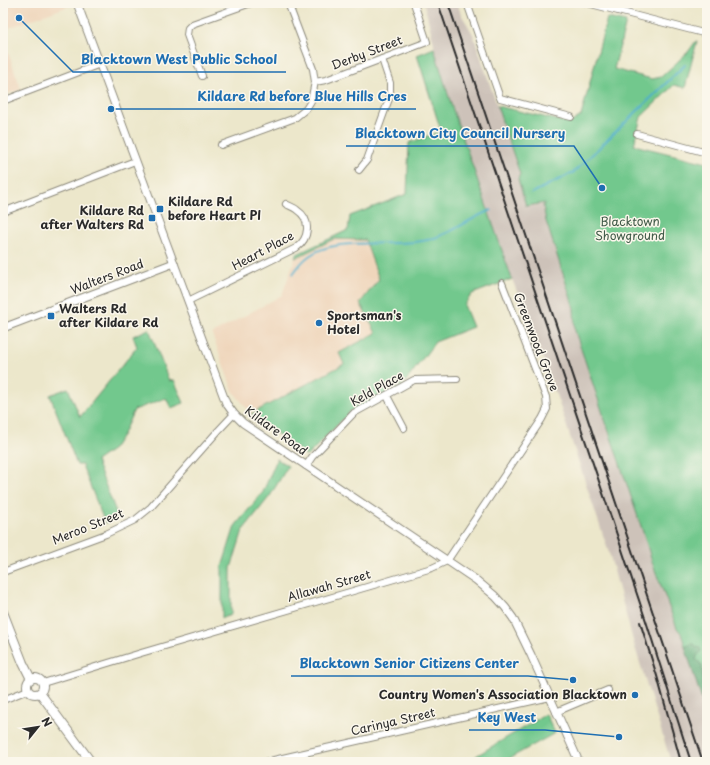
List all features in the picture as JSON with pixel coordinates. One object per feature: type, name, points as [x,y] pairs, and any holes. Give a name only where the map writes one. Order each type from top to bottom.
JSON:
[{"type":"main road","points":[[3,612],[23,663],[31,679]]},
{"type":"main road","points":[[31,679],[36,678],[42,683],[43,689],[40,693]]},
{"type":"main road","points":[[31,679],[27,685],[28,690],[33,694],[40,693]]},
{"type":"main road","points":[[40,693],[91,762]]},
{"type":"street","name":"Kildare Road","points":[[77,3],[226,403],[243,423],[487,589],[505,607],[518,630],[550,697],[579,762]]},
{"type":"street","points":[[202,76],[187,35],[188,28],[192,24],[251,3]]},
{"type":"street","points":[[221,145],[292,120],[299,116],[311,102],[315,82],[313,69],[288,3]]},
{"type":"street","name":"Derby Street","points":[[315,82],[326,80],[427,42],[414,3]]},
{"type":"street","points":[[467,3],[500,98],[571,117]]},
{"type":"street","points":[[587,3],[707,34]]},
{"type":"street","points":[[619,11],[621,3]]},
{"type":"street","points":[[359,170],[367,160],[390,96],[390,83],[382,59]]},
{"type":"street","points":[[3,101],[100,64]]},
{"type":"street","points":[[637,134],[707,153]]},
{"type":"street","points":[[3,212],[135,161]]},
{"type":"street","name":"Heart Place","points":[[188,301],[284,254],[301,244],[305,238],[307,230],[306,222],[303,215],[286,204]]},
{"type":"street","name":"Walters Road","points":[[3,328],[174,263]]},
{"type":"street","name":"Greenwood Grove","points":[[447,561],[542,419],[547,409],[546,397],[502,283]]},
{"type":"street","name":"Keld Place","points":[[306,466],[312,457],[351,416],[414,380],[457,379]]},
{"type":"street","points":[[387,396],[404,428]]},
{"type":"street","name":"Meroo Street","points":[[3,572],[106,534],[135,520],[151,507],[234,414]]},
{"type":"street","name":"Allawah Street","points":[[42,683],[432,568],[447,561]]},
{"type":"street","points":[[3,700],[28,690]]},
{"type":"street","points":[[556,712],[608,690]]},
{"type":"street","name":"Carinya Street","points":[[265,762],[550,697]]},
{"type":"shaded area","points":[[3,3],[68,3],[69,6],[3,30]]},
{"type":"shaded area","points":[[424,3],[457,3],[461,14],[473,34],[520,174],[518,179],[526,205],[545,203],[546,221],[574,308],[575,331],[652,562],[677,628],[681,633],[707,716],[707,762],[671,762],[634,644],[610,556],[547,369],[512,279],[451,104],[434,48]]},
{"type":"shaded area","points":[[3,38],[21,89],[3,96]]},
{"type":"shaded area","points":[[334,239],[365,240],[379,279],[360,303],[376,333],[339,353],[344,364],[251,414],[233,391],[212,334],[282,295],[295,258]]},
{"type":"green space","name":"Blacktown Showground","points":[[607,18],[626,22],[614,69],[652,79],[661,77],[688,52],[697,41],[685,88],[674,85],[641,117],[634,145],[707,163],[707,716],[681,633],[677,628],[652,562],[575,331],[574,308],[546,221],[543,206],[545,203],[526,206],[518,179],[520,174],[497,106],[570,123],[581,116]]},
{"type":"green space","points":[[434,48],[451,104],[512,279],[472,294],[464,305],[473,327],[435,342],[403,385],[351,411],[307,456],[251,414],[344,364],[339,353],[376,333],[360,303],[379,279],[365,240],[334,239],[295,258],[297,254],[348,230],[350,216],[407,194],[409,143],[441,131],[417,55]]},
{"type":"green space","points":[[149,329],[169,381],[174,380],[184,403],[171,408],[166,398],[134,410],[123,434],[113,449],[96,461],[118,517],[105,523],[82,465],[77,465],[50,395],[68,388],[80,417],[137,347],[133,336]]},
{"type":"green space","points":[[277,459],[288,466],[270,496],[243,530],[231,568],[231,615],[222,618],[222,567],[235,526],[263,492]]},
{"type":"green space","points":[[694,644],[697,648],[699,647],[701,651],[696,660],[702,666],[703,686],[707,700],[707,716],[685,647]]},
{"type":"green space","points":[[546,714],[555,733],[503,762],[477,762],[476,756]]},
{"type":"waterway","points":[[532,193],[574,172],[685,65]]},
{"type":"waterway","points":[[293,274],[306,258],[321,250],[351,244],[401,243],[431,239],[447,233],[491,210]]},
{"type":"railway","points":[[438,3],[646,621],[691,762]]},
{"type":"railway","points":[[448,3],[703,762]]},
{"type":"railway","points":[[640,622],[681,762]]},
{"type":"place","name":"Blacktown West Public School","points":[[19,18]]},
{"type":"place","name":"Kildare Rd before Blue Hills Cres","points":[[111,109]]},
{"type":"place","name":"Blacktown City Council Nursery","points":[[602,188]]},
{"type":"place","name":"Kildare Rd before Heart Pl","points":[[160,209]]},
{"type":"place","name":"Kildare Rd after Walters Rd","points":[[152,218]]},
{"type":"place","name":"Walters Rd after Kildare Rd","points":[[51,316]]},
{"type":"place","name":"Sportsman's Hotel","points":[[319,323]]},
{"type":"place","name":"Blacktown Senior Citizens Center","points":[[573,680]]},
{"type":"place","name":"Country Women's Association Blacktown","points":[[635,695]]},
{"type":"place","name":"Key West","points":[[619,737]]}]
